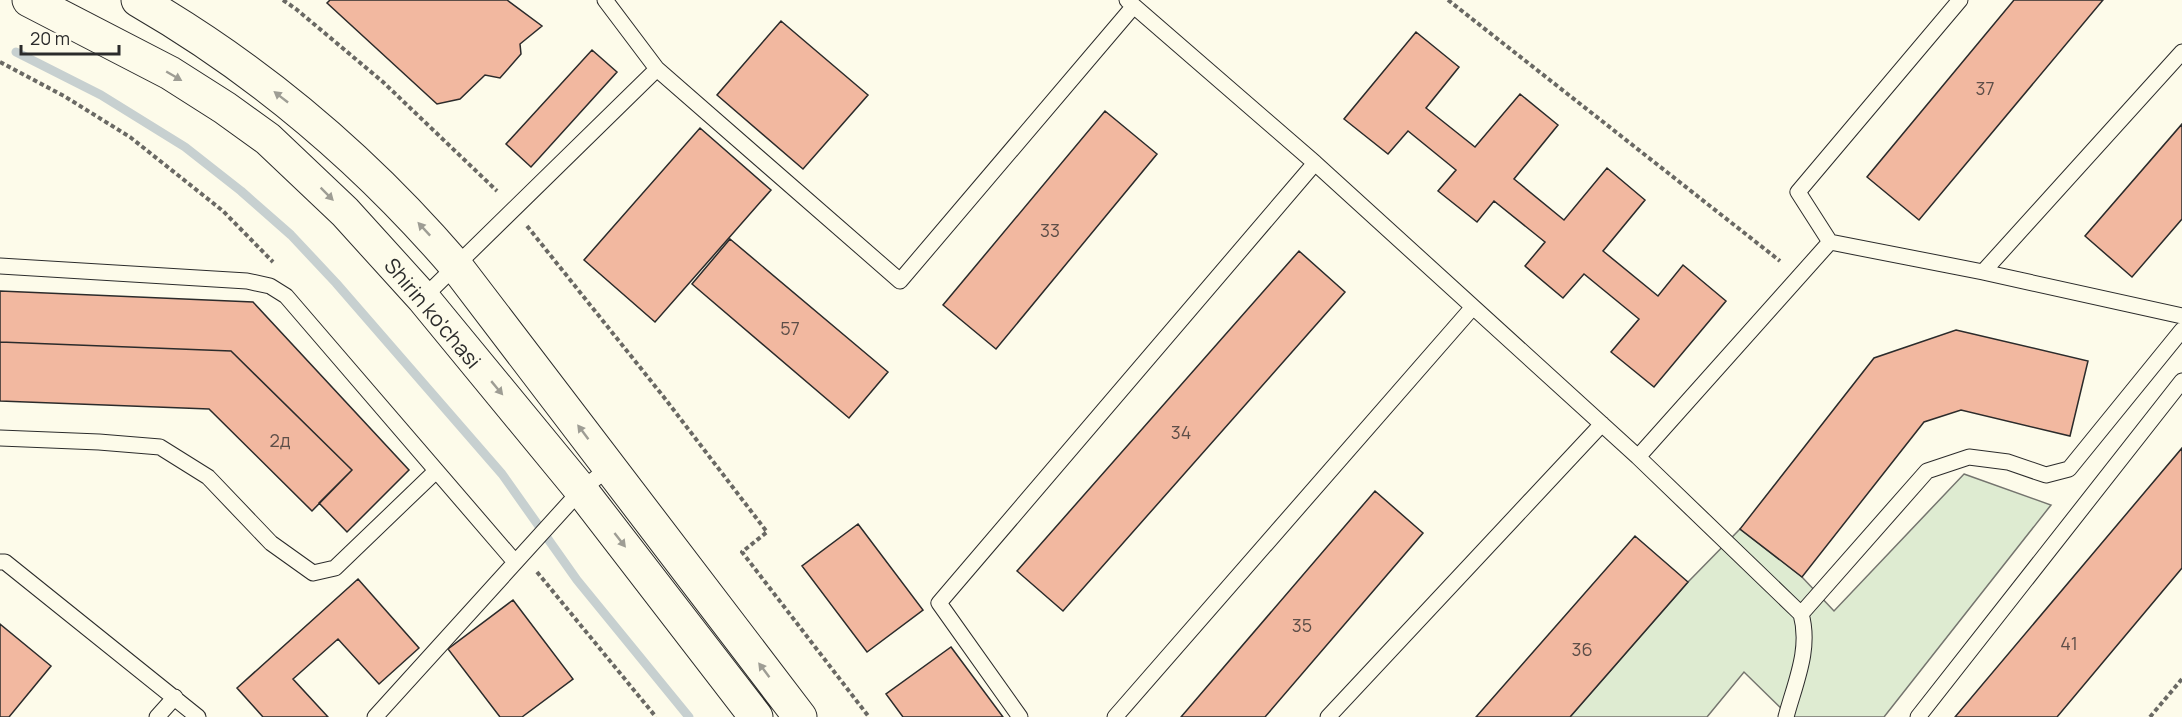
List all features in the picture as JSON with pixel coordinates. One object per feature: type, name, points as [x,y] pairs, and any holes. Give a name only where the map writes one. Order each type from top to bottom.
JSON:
[{"type":"main road","name":"Shirin ko'chasi","points":[[29,0],[170,73],[247,123],[304,171],[345,212],[423,298],[581,490],[756,717]]},
{"type":"main road","name":"Shirin ko'chasi","points":[[138,0],[218,50],[323,130],[393,196],[456,266],[800,717]]},
{"type":"lane","points":[[605,0],[657,69],[900,281],[1130,3],[1315,163],[1602,424],[1801,614],[1806,630],[1805,649],[1786,717]]},
{"type":"lane","points":[[1960,0],[1798,192],[1830,242],[2182,316]]},
{"type":"lane","points":[[1983,273],[2182,52]]},
{"type":"lane","points":[[423,298],[657,69]]},
{"type":"lane","points":[[1020,717],[939,603],[1315,163]]},
{"type":"lane","points":[[1638,457],[1830,242]]},
{"type":"lane","points":[[0,266],[247,280],[270,286],[286,296],[515,562]]},
{"type":"lane","points":[[1115,717],[1473,307]]},
{"type":"lane","points":[[1801,614],[1927,471],[1969,457],[2008,462],[2046,475],[2069,469],[2182,330]]},
{"type":"lane","points":[[1918,717],[2182,381]]},
{"type":"lane","points":[[1328,717],[1602,424]]},
{"type":"lane","points":[[0,438],[160,447],[208,477],[271,543],[313,573],[335,568],[436,471]]},
{"type":"lane","points":[[375,717],[581,490],[610,467]]},
{"type":"lane","points":[[2,564],[198,717]]},
{"type":"lane","points":[[157,717],[175,697]]},
{"type":"path","points":[[283,0],[383,82],[499,193]]},
{"type":"path","points":[[1448,0],[1800,276]]},
{"type":"path","points":[[526,225],[768,532],[742,552],[869,717]]},
{"type":"path","points":[[2150,717],[2182,679]]},
{"type":"green space","points":[[1964,474],[2051,505],[1884,717],[1790,717],[1744,672],[1707,717],[1570,717],[1688,582],[1740,529],[1802,577],[1834,611]]},
{"type":"building","points":[[330,0],[507,0],[542,26],[520,44],[521,54],[500,78],[485,75],[460,99],[437,104],[327,3]]},
{"type":"building","points":[[2014,0],[2103,0],[1919,220],[1867,177]]},
{"type":"building","points":[[781,21],[868,95],[803,169],[717,95]]},
{"type":"building","points":[[1416,32],[1459,67],[1426,108],[1475,147],[1520,94],[1558,125],[1514,179],[1564,220],[1607,168],[1645,200],[1603,251],[1658,296],[1683,265],[1726,301],[1654,387],[1611,352],[1639,319],[1584,274],[1563,298],[1525,266],[1545,242],[1494,201],[1477,222],[1438,191],[1456,170],[1408,131],[1388,154],[1344,119]]},
{"type":"building","points":[[592,50],[617,72],[531,167],[506,144]]},
{"type":"building","points":[[1105,111],[1157,154],[996,349],[943,305]]},
{"type":"building","points":[[2182,124],[2182,219],[2132,277],[2085,236]]},
{"type":"building","points":[[700,128],[771,190],[655,322],[584,260]]},
{"type":"building","points":[[730,239],[888,372],[849,418],[692,284]]},
{"type":"building","points":[[1299,251],[1345,292],[1063,611],[1017,571]]},
{"type":"building","points":[[0,291],[253,302],[409,470],[347,532],[319,503],[352,470],[231,351],[0,342]]},
{"type":"building","points":[[1956,330],[2088,361],[2070,436],[1961,410],[1924,422],[1802,577],[1740,529],[1874,358]]},
{"type":"building","points":[[0,342],[231,351],[352,470],[312,511],[209,409],[0,401]]},
{"type":"building","points":[[2182,448],[2182,568],[2057,717],[1955,717]]},
{"type":"building","points":[[1375,491],[1423,533],[1265,717],[1181,717]]},
{"type":"building","points":[[858,524],[923,610],[867,652],[802,566]]},
{"type":"building","points":[[1635,536],[1688,582],[1570,717],[1476,717]]},
{"type":"building","points":[[358,579],[419,648],[379,684],[338,639],[293,679],[328,717],[263,717],[237,688]]},
{"type":"building","points":[[513,600],[573,679],[522,717],[500,717],[448,649]]},
{"type":"building","points":[[0,624],[51,666],[9,717],[0,717]]},
{"type":"building","points":[[951,647],[1003,717],[903,717],[886,694]]},
{"type":"waterway","points":[[16,52],[101,95],[185,147],[241,191],[291,235],[336,283],[502,474],[577,580],[689,717]]}]
